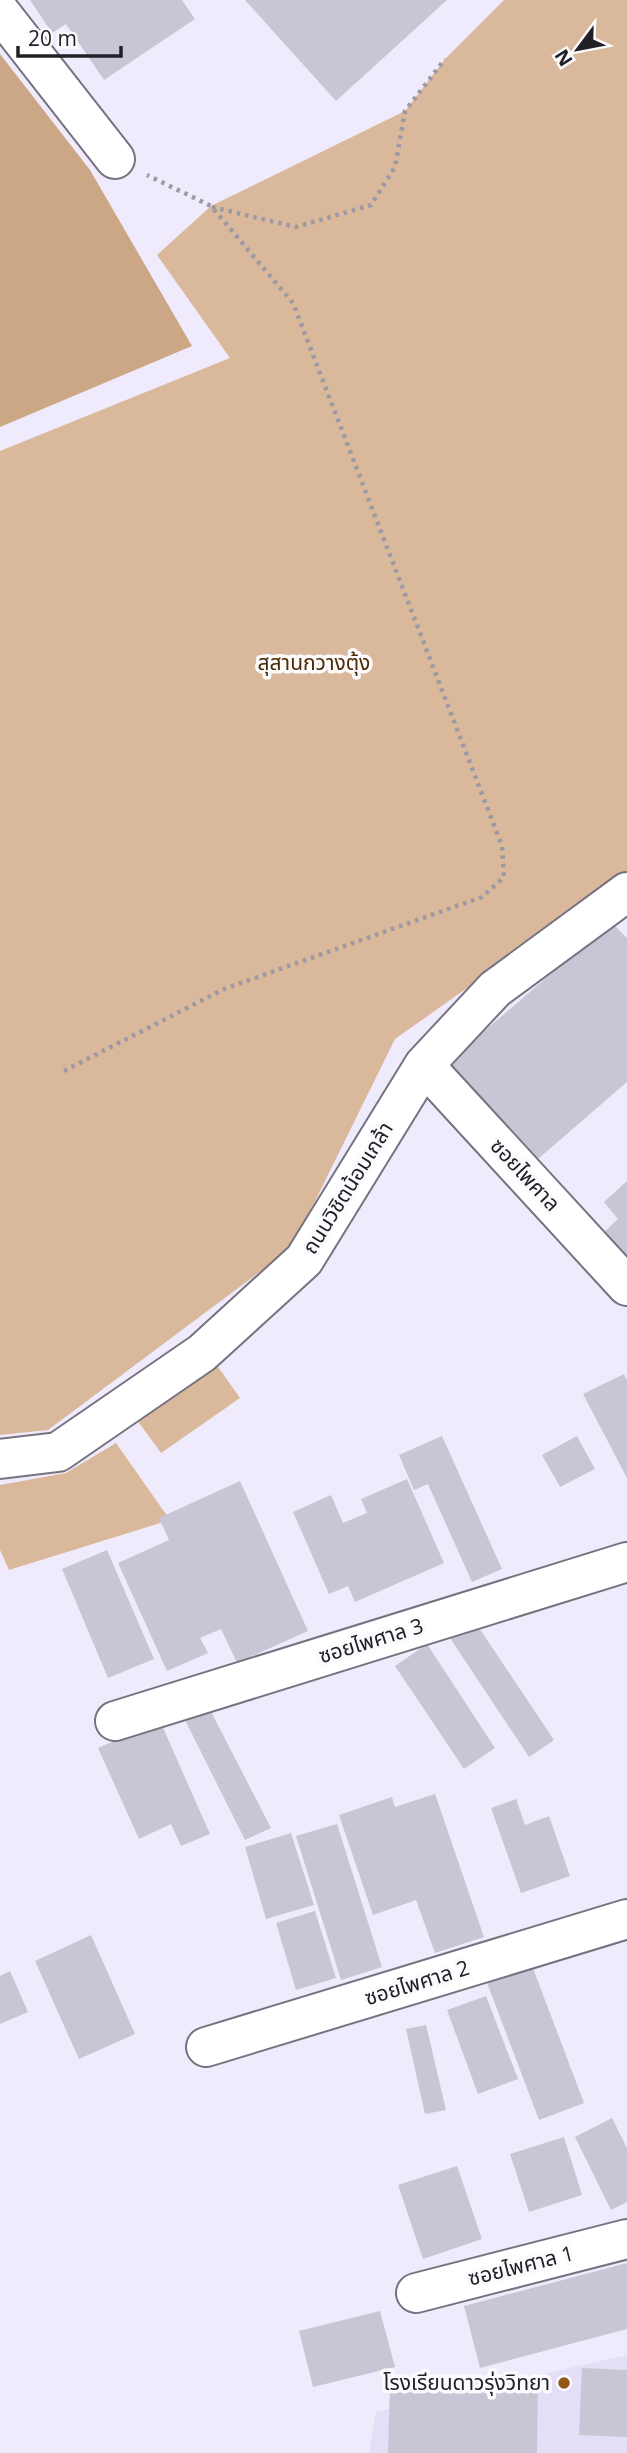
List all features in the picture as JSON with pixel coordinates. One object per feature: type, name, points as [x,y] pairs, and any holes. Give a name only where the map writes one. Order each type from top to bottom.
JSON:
[{"type":"street","points":[[0,12],[115,159]]},
{"type":"street","name":"ถนนวิชิตน้อมเกล้า","points":[[0,1459],[58,1452],[202,1353],[303,1260],[424,1065],[495,989],[627,892]]},
{"type":"street","name":"ซอยไพศาล","points":[[424,1065],[627,1286]]},
{"type":"street","name":"ซอยไพศาล 3","points":[[115,1721],[627,1562]]},
{"type":"street","name":"ซอยไพศาล 2","points":[[206,2047],[627,1919]]},
{"type":"street","name":"ซอยไพศาล 1","points":[[415,2293],[627,2239]]},
{"type":"path","points":[[115,159],[211,206],[296,227],[371,205],[395,167],[405,111],[445,59]]},
{"type":"path","points":[[64,1071],[224,989],[482,897],[504,877],[502,846],[293,303],[211,206]]},
{"type":"shaded area","points":[[0,54],[90,170],[192,346],[0,427]]},
{"type":"shaded area","name":"โรงเรียนดาวรุ่งวิทยา","points":[[627,2355],[627,2453],[369,2453],[376,2412]]},
{"type":"green space","name":"สุสานกวางตุ้ง","points":[[504,0],[627,0],[627,875],[395,1039],[292,1248],[48,1430],[0,1435],[0,451],[230,358],[157,255],[211,206],[405,111],[445,59]]},
{"type":"green space","points":[[211,1357],[240,1398],[161,1453],[132,1413]]},
{"type":"green space","points":[[116,1443],[170,1520],[9,1570],[0,1550],[0,1485],[66,1473]]},
{"type":"building","points":[[30,0],[182,0],[195,19],[104,80],[66,24],[52,33]]},
{"type":"building","points":[[245,0],[447,0],[336,101]]},
{"type":"building","points":[[611,922],[627,938],[627,1082],[531,1165],[445,1065]]},
{"type":"building","points":[[627,1181],[627,1257],[622,1262],[599,1237],[618,1219],[604,1202]]},
{"type":"building","points":[[624,1374],[627,1380],[627,1478],[583,1394]]},
{"type":"building","points":[[442,1436],[502,1569],[472,1582],[428,1484],[414,1490],[399,1455]]},
{"type":"building","points":[[577,1436],[595,1469],[560,1487],[542,1455]]},
{"type":"building","points":[[407,1479],[444,1563],[355,1602],[348,1586],[329,1594],[293,1512],[331,1495],[343,1523],[367,1513],[361,1499]]},
{"type":"building","points":[[240,1481],[308,1631],[237,1663],[221,1629],[200,1638],[208,1653],[167,1671],[118,1563],[169,1540],[159,1518]]},
{"type":"building","points":[[107,1550],[154,1659],[108,1678],[62,1569]]},
{"type":"building","points":[[471,1616],[554,1740],[529,1757],[446,1632]]},
{"type":"building","points":[[427,1644],[495,1748],[464,1769],[395,1666]]},
{"type":"building","points":[[205,1700],[271,1828],[245,1840],[181,1712]]},
{"type":"building","points":[[160,1721],[210,1834],[181,1846],[171,1824],[139,1839],[98,1748]]},
{"type":"building","points":[[435,1794],[484,1937],[435,1953],[416,1900],[373,1915],[339,1815],[392,1797],[395,1807]]},
{"type":"building","points":[[516,1799],[525,1825],[549,1816],[570,1876],[521,1893],[491,1808]]},
{"type":"building","points":[[337,1824],[382,1967],[341,1980],[296,1836]]},
{"type":"building","points":[[291,1833],[314,1905],[266,1919],[245,1847]]},
{"type":"building","points":[[315,1911],[336,1978],[296,1990],[276,1923]]},
{"type":"building","points":[[91,1935],[135,2034],[79,2059],[35,1961]]},
{"type":"building","points":[[531,1963],[584,2103],[539,2120],[486,1980]]},
{"type":"building","points":[[10,1971],[28,2012],[0,2024],[0,1976]]},
{"type":"building","points":[[486,1996],[518,2079],[478,2094],[447,2010]]},
{"type":"building","points":[[426,2025],[446,2110],[425,2114],[406,2029]]},
{"type":"building","points":[[612,2118],[627,2148],[627,2202],[611,2210],[575,2137]]},
{"type":"building","points":[[564,2137],[582,2195],[529,2212],[510,2154]]},
{"type":"building","points":[[457,2166],[482,2239],[423,2259],[398,2185]]},
{"type":"building","points":[[627,2263],[627,2329],[480,2368],[464,2306]]},
{"type":"building","points":[[380,2311],[395,2367],[313,2387],[299,2331]]},
{"type":"building","points":[[582,2368],[627,2370],[627,2437],[579,2435]]},
{"type":"building","points":[[538,2378],[537,2453],[388,2453],[390,2385]]},
{"type":"place","name":"โรงเรียนดาวรุ่งวิทยา","points":[[564,2383]]}]
